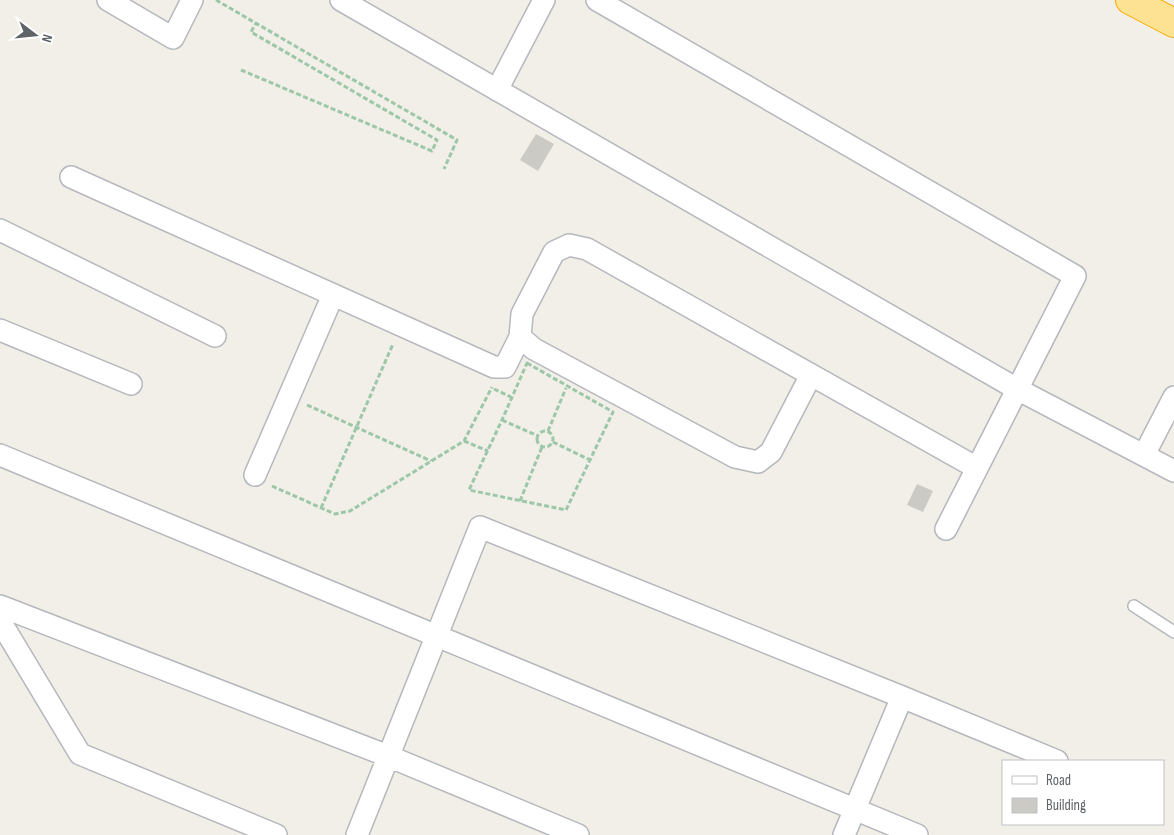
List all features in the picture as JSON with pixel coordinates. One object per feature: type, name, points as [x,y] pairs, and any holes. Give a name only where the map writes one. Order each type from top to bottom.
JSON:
[{"type":"highway","points":[[1130,0],[1174,23]]},
{"type":"street","points":[[108,0],[173,38],[192,0]]},
{"type":"street","points":[[342,0],[1017,390],[1174,471]]},
{"type":"street","points":[[497,90],[544,0]]},
{"type":"street","points":[[597,0],[1075,276],[946,529]]},
{"type":"street","points":[[71,177],[494,367],[505,367],[520,337],[522,314],[554,252],[569,245],[587,249],[977,468]]},
{"type":"street","points":[[0,230],[215,336]]},
{"type":"street","points":[[260,479],[332,295]]},
{"type":"street","points":[[0,330],[131,384]]},
{"type":"street","points":[[520,337],[534,350],[735,458],[758,462],[771,452],[811,375]]},
{"type":"street","points":[[1144,455],[1174,397]]},
{"type":"street","points":[[0,454],[917,835]]},
{"type":"street","points":[[357,835],[480,527],[1055,760]]},
{"type":"street","points":[[0,606],[388,756],[578,835]]},
{"type":"street","points":[[0,621],[80,754],[276,835]]},
{"type":"street","points":[[844,835],[902,697]]},
{"type":"lane","points":[[1134,606],[1174,632]]},
{"type":"path","points":[[216,0],[457,140],[444,169]]},
{"type":"path","points":[[241,70],[432,151],[437,140],[251,32],[256,23]]},
{"type":"path","points":[[321,508],[393,343]]},
{"type":"path","points":[[527,362],[613,412],[566,510],[469,490],[502,420],[527,362]]},
{"type":"path","points":[[260,479],[335,514],[350,511],[464,441],[501,367]]},
{"type":"path","points":[[548,432],[567,385]]},
{"type":"path","points":[[302,403],[432,461]]},
{"type":"path","points":[[502,420],[538,436]]},
{"type":"path","points":[[542,432],[548,432],[553,436],[553,442],[549,447],[542,447],[538,443],[538,436],[542,432]]},
{"type":"path","points":[[464,441],[488,450]]},
{"type":"path","points":[[553,442],[590,460]]},
{"type":"path","points":[[520,501],[542,447]]},
{"type":"building","points":[[536,134],[554,144],[538,171],[520,160]]},
{"type":"building","points":[[917,484],[933,491],[923,512],[907,505]]}]
